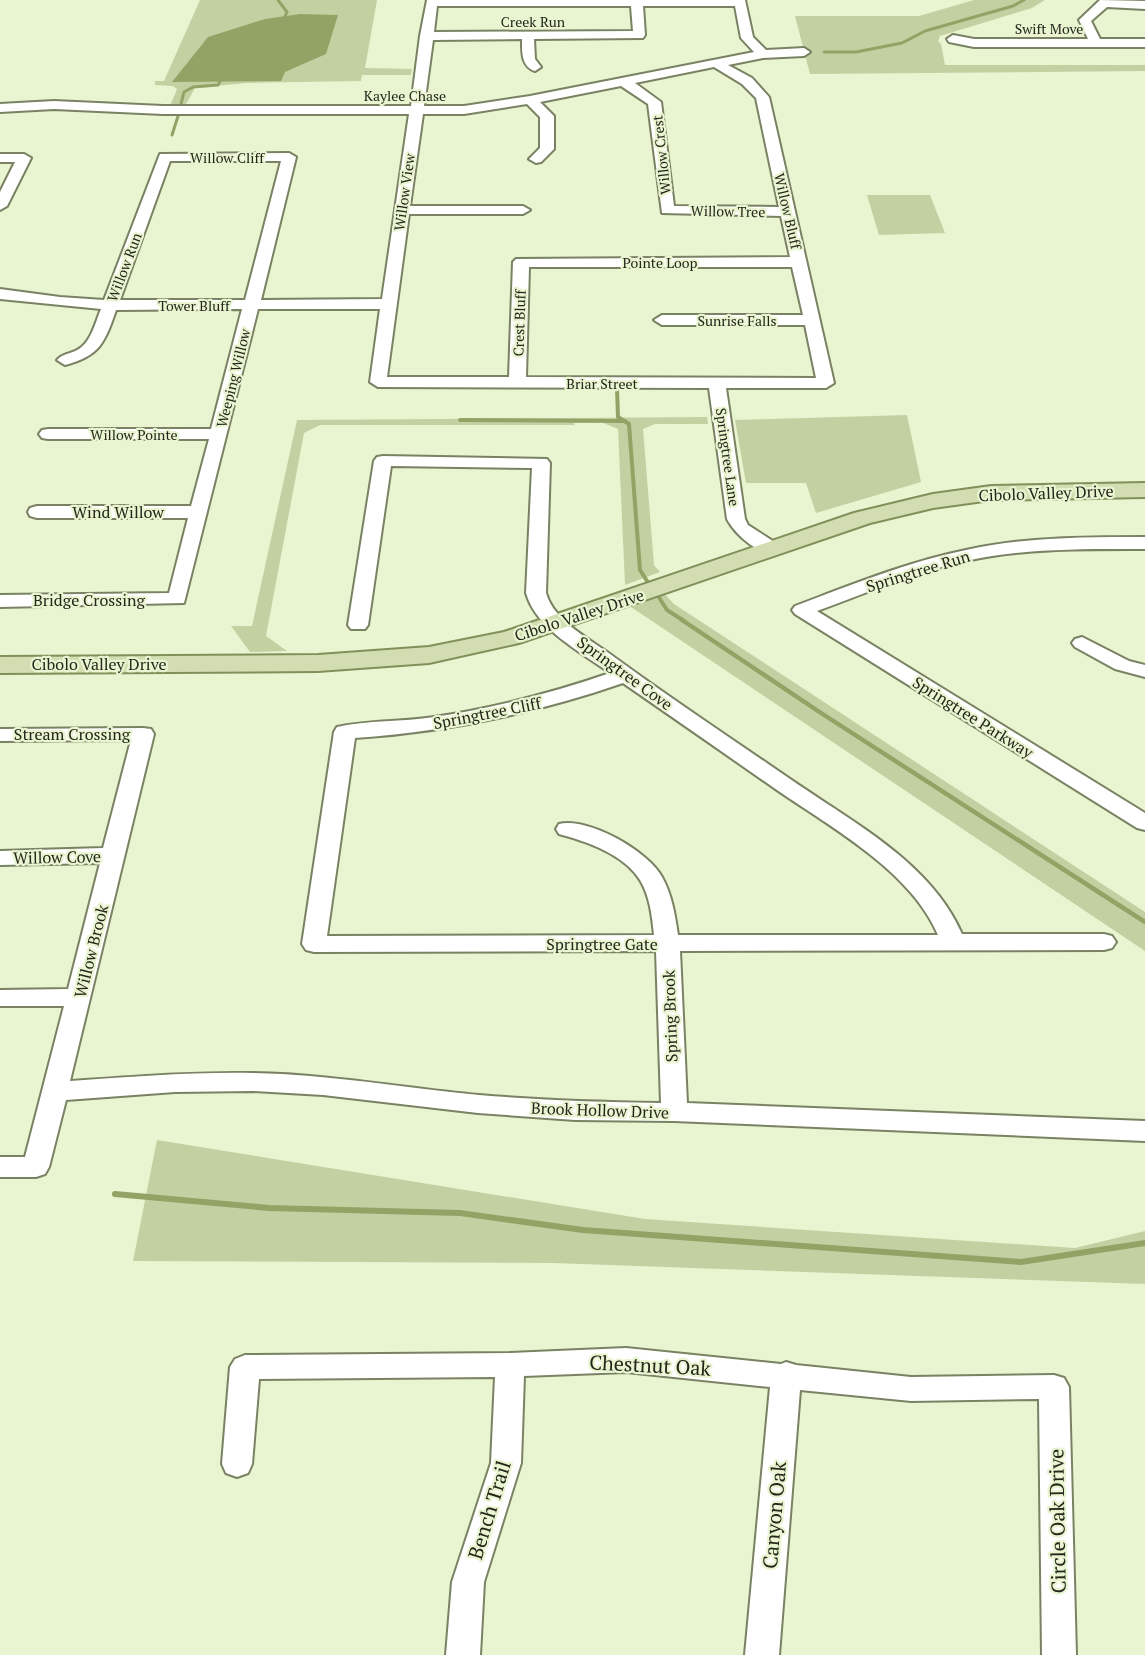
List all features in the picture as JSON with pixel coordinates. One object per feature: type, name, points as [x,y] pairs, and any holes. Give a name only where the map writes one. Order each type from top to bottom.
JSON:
[{"type":"main road","name":"Cibolo Valley Drive","points":[[0,665],[366,661],[429,655],[510,638],[557,624],[862,518],[900,508],[952,498],[1020,491],[1145,490]]},
{"type":"street","points":[[637,1],[740,2],[747,38],[763,54]]},
{"type":"street","name":"Willow View","points":[[378,382],[432,2],[637,1]]},
{"type":"street","name":"Creek Run","points":[[426,36],[639,35],[637,1]]},
{"type":"street","points":[[1096,43],[1085,21],[1106,1],[1145,5]]},
{"type":"street","points":[[528,36],[529,60],[535,67]]},
{"type":"street","name":"Swift Move","points":[[953,39],[974,43],[1145,43]]},
{"type":"street","name":"Kaylee Chase","points":[[0,108],[76,105],[163,110],[477,109],[763,54],[804,52]]},
{"type":"street","name":"Willow Bluff","points":[[716,63],[747,81],[762,97],[826,382]]},
{"type":"street","name":"Willow Crest","points":[[623,81],[654,102],[667,210]]},
{"type":"street","points":[[530,100],[543,110],[547,122],[547,149],[536,159]]},
{"type":"street","name":"Willow Cliff","points":[[165,158],[289,157]]},
{"type":"street","name":"Weeping Willow","points":[[177,599],[289,157]]},
{"type":"street","points":[[0,158],[24,158],[0,206]]},
{"type":"street","name":"Willow Run","points":[[65,360],[93,347],[165,158]]},
{"type":"street","points":[[402,210],[523,210]]},
{"type":"street","name":"Willow Tree","points":[[667,210],[789,212]]},
{"type":"street","name":"Pointe Loop","points":[[521,262],[800,262]]},
{"type":"street","name":"Crest Bluff","points":[[517,383],[521,262]]},
{"type":"street","name":"Tower Bluff","points":[[0,294],[68,303],[110,305],[389,304]]},
{"type":"street","name":"Sunrise Falls","points":[[662,320],[812,320]]},
{"type":"street","name":"Briar Street","points":[[378,382],[717,384],[826,382]]},
{"type":"street","name":"Springtree Lane","points":[[717,384],[736,519],[741,528],[772,549]]},
{"type":"street","name":"Willow Pointe","points":[[48,434],[219,434]]},
{"type":"street","name":"Springtree Cove","points":[[358,625],[383,461],[541,463],[536,592],[540,607],[557,624],[625,675],[878,850],[904,871],[939,911],[954,943]]},
{"type":"street","name":"Wind Willow","points":[[37,512],[199,512]]},
{"type":"street","name":"Springtree Run","points":[[802,610],[964,555],[1037,545],[1145,543]]},
{"type":"street","name":"Bridge Crossing","points":[[0,601],[177,599]]},
{"type":"street","name":"Springtree Parkway","points":[[802,610],[1145,823]]},
{"type":"street","points":[[1082,643],[1122,664],[1145,671]]},
{"type":"street","name":"Springtree Cliff","points":[[345,732],[420,726],[488,715],[568,695],[625,675]]},
{"type":"street","name":"Springtree Gate","points":[[345,732],[314,944],[1104,942]]},
{"type":"street","name":"Stream Crossing","points":[[0,735],[143,734]]},
{"type":"street","name":"Willow Brook","points":[[0,1167],[36,1167],[143,734]]},
{"type":"street","name":"Spring Brook","points":[[567,829],[598,838],[650,876],[660,894],[667,944],[674,1112]]},
{"type":"street","name":"Willow Cove","points":[[0,858],[114,855]]},
{"type":"street","points":[[0,998],[79,997]]},
{"type":"street","name":"Brook Hollow Drive","points":[[56,1091],[175,1083],[253,1082],[323,1086],[478,1104],[575,1111],[674,1112],[1145,1131]]},
{"type":"street","name":"Chestnut Oak","points":[[237,1464],[245,1367],[510,1365],[626,1360],[786,1374],[911,1389],[1054,1387]]},
{"type":"street","name":"Bench Trail","points":[[463,1655],[468,1582],[506,1463],[510,1365]]},
{"type":"street","name":"Canyon Oak","points":[[762,1655],[786,1374]]},
{"type":"street","name":"Circle Oak Drive","points":[[1054,1387],[1059,1655]]},
{"type":"shaded area","points":[[200,0],[377,0],[365,68],[412,69],[411,75],[362,75],[361,81],[246,83],[195,88],[185,106],[170,106],[177,89],[173,86],[155,85],[155,81],[164,81]]},
{"type":"shaded area","points":[[974,0],[1045,0],[1032,8],[940,36],[938,41],[941,44],[945,65],[1145,65],[1145,71],[810,74],[795,16],[919,16]]},
{"type":"shaded area","points":[[300,14],[338,15],[326,54],[285,72],[281,81],[172,82],[208,37],[265,19]]},
{"type":"shaded area","points":[[867,195],[930,195],[945,233],[879,235]]},
{"type":"shaded area","points":[[907,415],[921,482],[816,513],[806,483],[746,483],[735,420]]},
{"type":"shaded area","points":[[707,417],[708,424],[655,424],[643,429],[654,565],[660,572],[625,585],[618,429],[601,422],[574,423],[575,425],[320,425],[304,433],[266,636],[287,651],[250,652],[231,626],[252,626],[297,420]]},
{"type":"shaded area","points":[[659,588],[674,604],[1145,912],[1145,951],[622,601]]},
{"type":"shaded area","points":[[157,1140],[645,1219],[1075,1248],[1145,1231],[1145,1284],[553,1263],[133,1261]]},
{"type":"waterway","points":[[278,0],[287,12],[283,21]]},
{"type":"waterway","points":[[824,52],[856,52],[902,43],[925,31],[1013,6],[1024,0]]},
{"type":"waterway","points":[[180,108],[184,92],[193,87],[218,85],[222,77]]},
{"type":"waterway","points":[[172,135],[179,113]]},
{"type":"waterway","points":[[617,388],[618,417],[624,421]]},
{"type":"waterway","points":[[460,420],[624,421]]},
{"type":"waterway","points":[[624,421],[629,424],[640,570],[649,584]]},
{"type":"waterway","points":[[658,596],[667,610],[684,621]]},
{"type":"waterway","points":[[682,620],[821,713],[1145,922]]},
{"type":"waterway","points":[[115,1194],[269,1208],[460,1213],[583,1230],[1021,1262],[1145,1243]]}]
